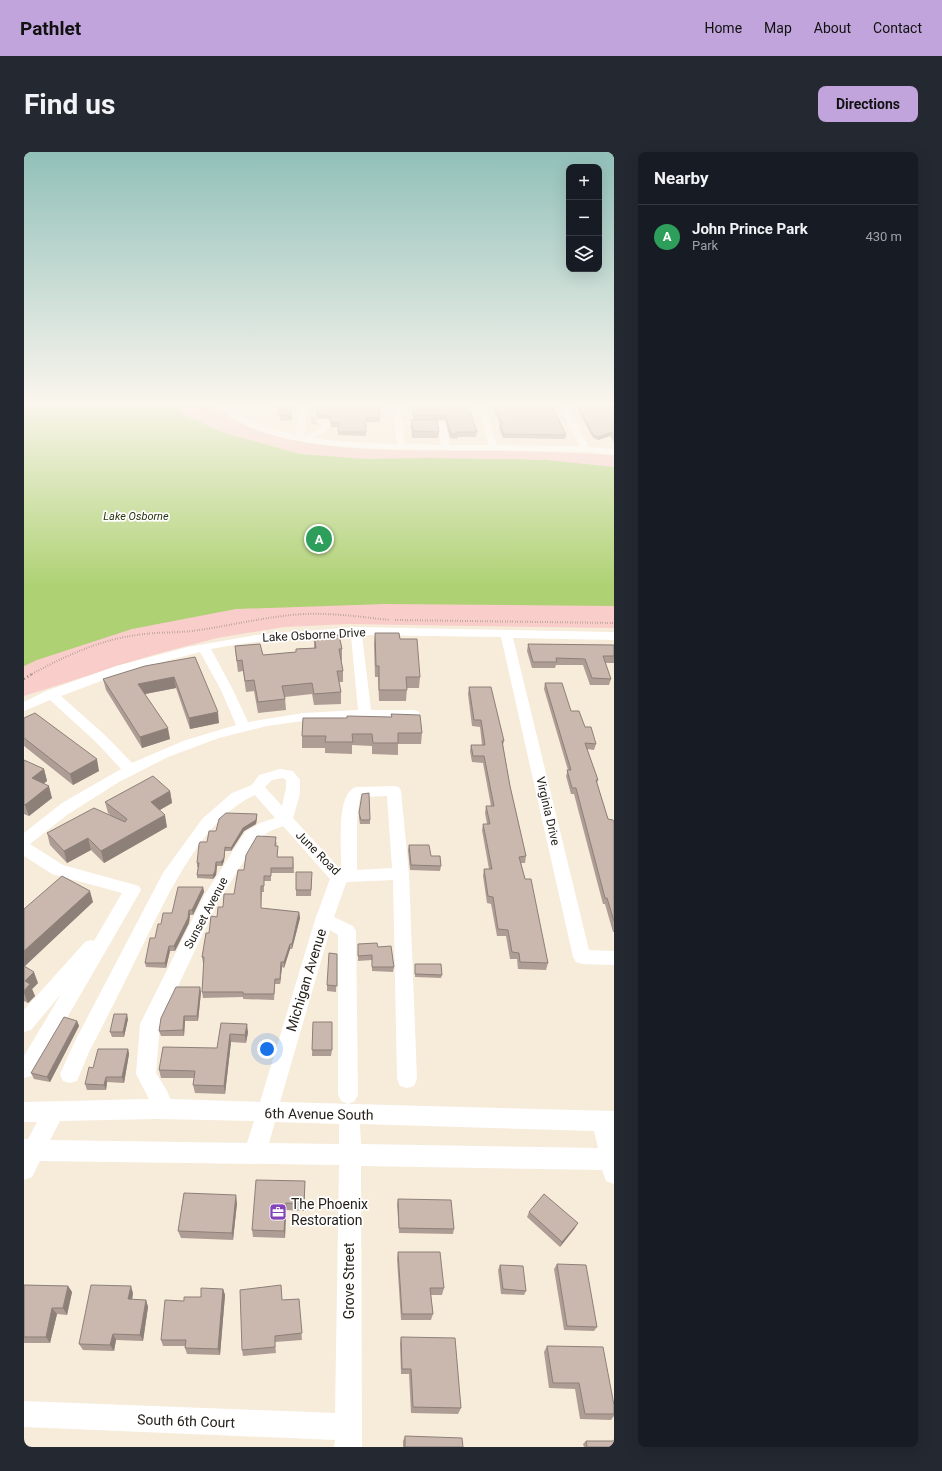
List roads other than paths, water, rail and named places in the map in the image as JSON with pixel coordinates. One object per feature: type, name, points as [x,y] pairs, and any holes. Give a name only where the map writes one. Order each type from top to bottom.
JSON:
[{"type":"street","name":"Lake Osborne Drive","points":[[24,707],[51,694],[154,659],[204,647],[290,635],[356,631],[614,636]]},
{"type":"street","points":[[356,631],[365,714]]},
{"type":"street","name":"Virginia Drive","points":[[506,634],[582,958],[614,958]]},
{"type":"street","points":[[204,647],[227,690],[244,728]]},
{"type":"street","points":[[51,694],[102,740],[130,770]]},
{"type":"street","points":[[24,841],[66,807],[118,775],[195,740],[267,722],[322,716],[413,714]]},
{"type":"street","points":[[70,1074],[87,1036],[169,877],[208,822],[237,797],[257,788],[264,778],[270,774],[283,774],[290,776],[294,780],[294,788],[286,820]]},
{"type":"street","name":"June Road","points":[[257,788],[286,820],[344,877],[401,874]]},
{"type":"street","name":"Michigan Avenue","points":[[255,1153],[324,920],[344,877],[350,852],[349,821],[354,793],[394,791],[401,874]]},
{"type":"street","name":"Sunset Avenue","points":[[157,1109],[160,1098],[146,1074],[150,1024],[210,901],[251,836],[265,827],[286,820]]},
{"type":"street","points":[[24,848],[58,870],[133,890],[28,1069],[24,1069]]},
{"type":"street","points":[[401,874],[407,1079]]},
{"type":"street","points":[[24,1024],[115,920]]},
{"type":"street","name":"Grove Street","points":[[324,920],[347,931],[349,1104],[348,1437]]},
{"type":"street","name":"6th Avenue South","points":[[24,1112],[157,1109],[267,1113],[349,1104],[608,1121]]},
{"type":"street","points":[[24,1169],[29,1150],[54,1111]]},
{"type":"street","points":[[29,1150],[349,1155],[613,1164],[608,1121]]},
{"type":"street","name":"South 6th Court","points":[[24,1414],[348,1437]]},
{"type":"water","name":"Lake Osborne","points":[[24,466],[614,467],[614,606],[385,604],[236,609],[132,629],[37,660],[24,666]]},
{"type":"place","name":"John Prince Park","points":[[319,539]]},
{"type":"place","name":"The Phoenix Restoration","points":[[278,1212]]}]
